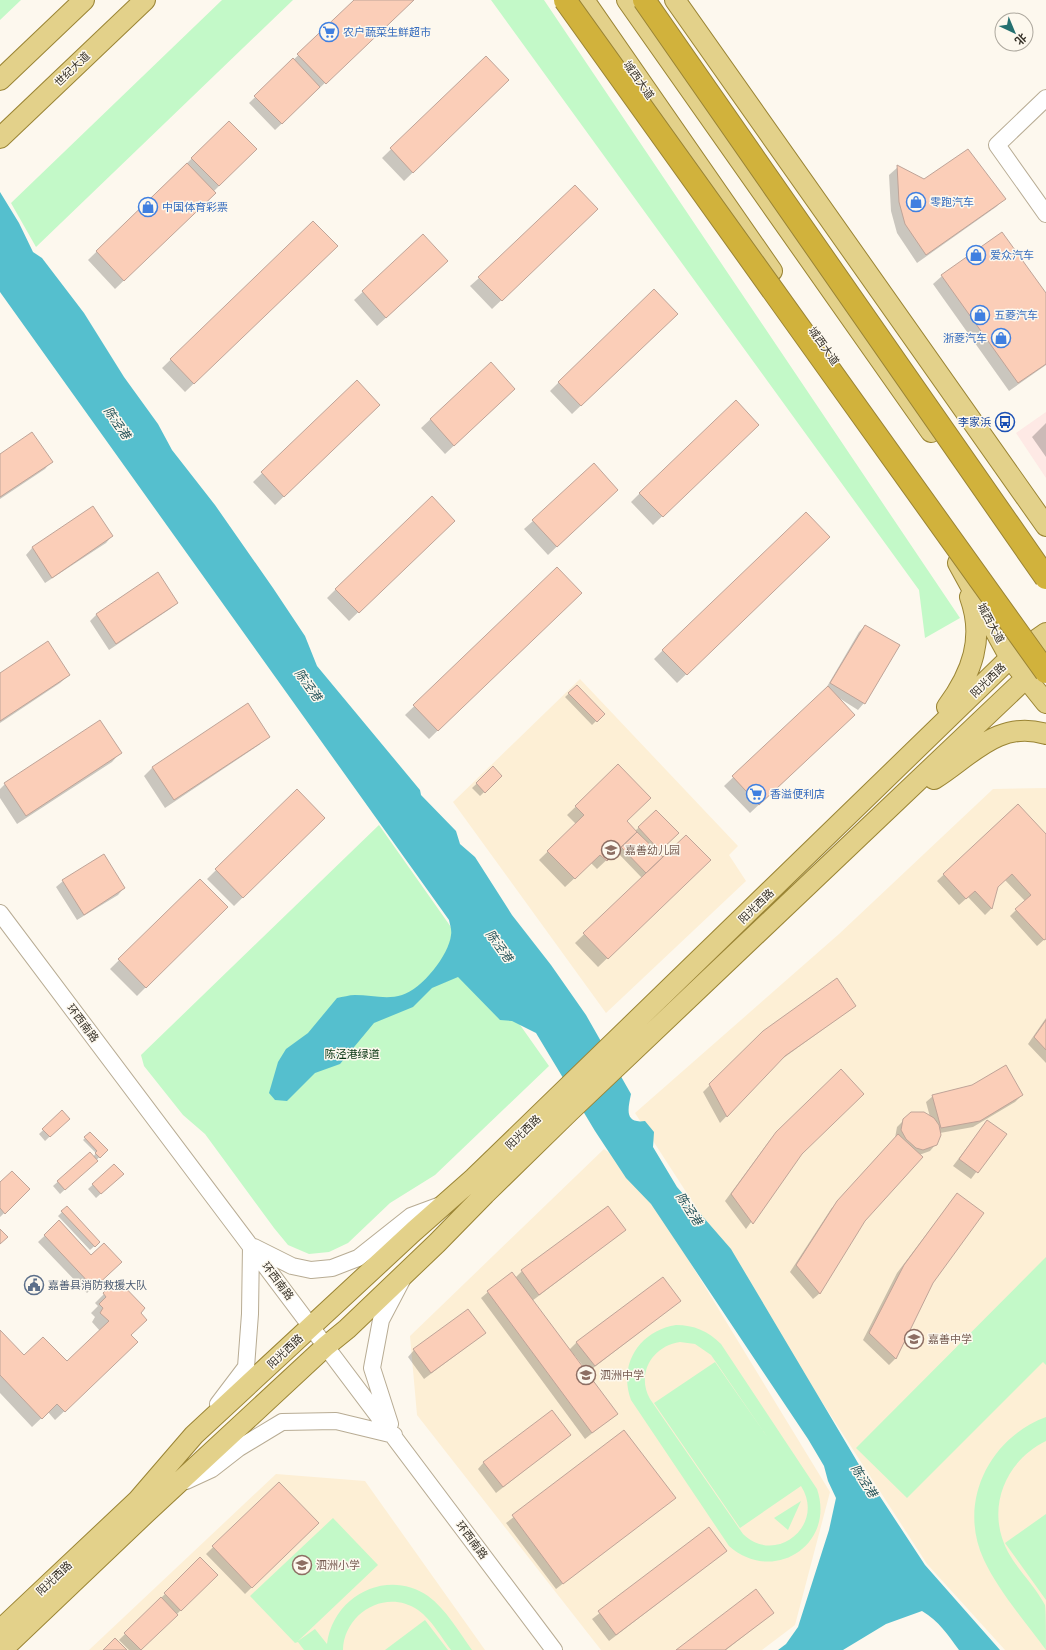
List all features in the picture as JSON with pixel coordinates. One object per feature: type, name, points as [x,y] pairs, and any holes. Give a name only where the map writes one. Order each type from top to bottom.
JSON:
[{"type":"highway","points":[[565,0],[1036,675]]},
{"type":"highway","points":[[644,0],[1046,578]]},
{"type":"main road","points":[[2,78],[84,0]]},
{"type":"main road","name":"世纪大道","points":[[0,138],[145,0]]},
{"type":"main road","name":"城西大道","points":[[584,0],[862,401],[957,559],[1010,658],[1036,675],[1046,702]]},
{"type":"main road","points":[[627,0],[1004,535],[1046,575]]},
{"type":"main road","points":[[674,0],[1046,526]]},
{"type":"main road","points":[[920,745],[961,688],[976,652],[975,611],[957,559]]},
{"type":"main road","name":"阳光西路","points":[[2,1650],[174,1487],[326,1346],[347,1329],[407,1272],[564,1104],[618,1053],[920,745],[1010,658],[1046,633]]},
{"type":"main road","points":[[618,1053],[1036,675],[1046,653]]},
{"type":"main road","points":[[887,809],[945,773],[979,746],[998,735],[1022,731],[1046,734]]},
{"type":"main road","name":"阳光西路","points":[[0,1630],[138,1500],[194,1435],[448,1201],[564,1104]]},
{"type":"street","points":[[1046,98],[997,145],[1046,214]]},
{"type":"street","name":"环西南路","points":[[0,914],[394,1435],[554,1650]]},
{"type":"street","points":[[194,1435],[246,1367],[250,1314],[251,1246],[292,1266],[311,1270],[332,1268],[358,1258],[411,1216],[448,1201]]},
{"type":"street","points":[[394,1435],[372,1368],[381,1320],[407,1272]]},
{"type":"street","points":[[174,1487],[212,1469],[239,1448],[282,1422],[336,1421],[394,1435]]},
{"type":"shaded area","points":[[1046,412],[1046,478],[1016,433]]},
{"type":"shaded area","name":"嘉善幼儿园","points":[[580,679],[738,846],[729,855],[746,881],[606,1013],[453,802]]},
{"type":"shaded area","name":"嘉善中学","points":[[1046,788],[1046,1650],[1005,1650],[927,1564],[635,1113],[839,934],[993,789]]},
{"type":"shaded area","name":"泗洲中学","points":[[604,1149],[635,1172],[830,1492],[795,1625],[762,1650],[601,1650],[417,1415],[410,1336]]},
{"type":"shaded area","name":"泗洲小学","points":[[276,1474],[365,1481],[485,1650],[89,1650]]},
{"type":"green space","points":[[0,0],[21,0],[0,20]]},
{"type":"green space","points":[[222,0],[293,0],[36,247],[11,203]]},
{"type":"green space","points":[[491,0],[544,0],[960,618],[925,638],[919,590]]},
{"type":"green space","name":"陈泾港绿道","points":[[379,825],[549,1066],[435,1175],[390,1203],[348,1243],[329,1252],[309,1254],[288,1245],[205,1134],[183,1115],[144,1066],[141,1055]]},
{"type":"green space","points":[[1046,1257],[1046,1365],[1043,1362],[907,1498],[856,1448]]},
{"type":"green space","points":[[676,1325],[689,1326],[706,1332],[721,1344],[817,1489],[820,1509],[817,1527],[809,1542],[797,1553],[781,1560],[764,1561],[746,1557],[729,1546],[631,1400],[627,1374],[630,1362],[642,1342],[652,1334]],"holes":[[[680,1342],[695,1344],[711,1355],[768,1438],[715,1362],[654,1403],[740,1528],[801,1486],[807,1501],[807,1514],[802,1527],[794,1537],[782,1543],[770,1545],[756,1543],[743,1534],[650,1399],[646,1390],[646,1371],[649,1363],[655,1355],[662,1349]]]},
{"type":"green space","points":[[1046,1417],[1046,1441],[1032,1450],[1020,1461],[1010,1474],[1003,1488],[999,1503],[998,1519],[1001,1536],[1008,1552],[1045,1605],[1046,1650],[997,1583],[984,1560],[977,1538],[974,1517],[977,1495],[984,1475],[994,1456],[1008,1440],[1026,1427]]},
{"type":"green space","points":[[801,1501],[788,1530],[774,1518]]},
{"type":"green space","points":[[1046,1514],[1046,1600],[1005,1543]]},
{"type":"green space","points":[[333,1518],[378,1565],[298,1641],[315,1629],[327,1644],[331,1627],[340,1612],[351,1600],[364,1592],[380,1586],[396,1585],[412,1588],[435,1601],[452,1621],[472,1650],[451,1650],[423,1614],[406,1604],[393,1602],[380,1603],[359,1615],[351,1625],[345,1637],[343,1650],[304,1650],[298,1642],[295,1643],[250,1596]]},
{"type":"green space","points":[[425,1620],[448,1650],[385,1650]]},
{"type":"water","name":"陈泾港","points":[[0,192],[19,223],[33,252],[42,258],[84,313],[124,377],[158,424],[172,450],[215,505],[273,588],[305,636],[317,666],[420,790],[421,795],[456,831],[460,844],[475,857],[512,915],[551,965],[586,1015],[631,1094],[629,1114],[631,1118],[638,1121],[645,1121],[654,1132],[653,1147],[677,1187],[731,1249],[858,1463],[925,1565],[1000,1650],[959,1650],[938,1624],[922,1611],[886,1624],[843,1650],[778,1650],[786,1644],[798,1627],[829,1530],[836,1498],[828,1481],[824,1466],[808,1439],[651,1204],[626,1178],[595,1131],[536,1033],[512,1021],[500,1020],[458,977],[432,988],[413,1007],[374,1023],[340,1064],[315,1073],[287,1101],[275,1100],[269,1093],[278,1062],[286,1049],[308,1033],[337,998],[355,995],[385,997],[402,995],[410,992],[426,979],[440,961],[449,943],[451,931],[449,920],[0,292]]},
{"type":"building","points":[[354,0],[414,0],[326,84],[297,54]]},
{"type":"building","points":[[486,56],[509,80],[413,173],[390,148]]},
{"type":"building","points":[[293,58],[320,87],[282,124],[254,96]]},
{"type":"building","points":[[229,121],[257,149],[219,186],[191,158]]},
{"type":"building","points":[[968,149],[1006,199],[926,255],[905,224],[899,202],[897,165],[924,179]]},
{"type":"building","points":[[187,163],[216,193],[124,281],[96,251]]},
{"type":"building","points":[[575,185],[598,209],[502,301],[478,277]]},
{"type":"building","points":[[313,221],[338,246],[194,384],[170,359]]},
{"type":"building","points":[[1002,232],[1046,293],[1046,364],[1018,383],[941,275]]},
{"type":"building","points":[[423,234],[448,261],[386,318],[362,291]]},
{"type":"building","points":[[654,289],[678,314],[581,406],[558,382]]},
{"type":"building","points":[[491,362],[515,389],[454,446],[430,419]]},
{"type":"building","points":[[357,380],[380,405],[284,497],[261,472]]},
{"type":"building","points":[[736,400],[759,425],[663,517],[639,493]]},
{"type":"building","points":[[32,432],[53,462],[0,497],[0,454]]},
{"type":"building","points":[[594,463],[618,490],[557,547],[532,520]]},
{"type":"building","points":[[432,496],[455,521],[359,613],[335,589]]},
{"type":"building","points":[[93,506],[113,536],[52,578],[32,547]]},
{"type":"building","points":[[806,512],[830,537],[687,675],[662,650]]},
{"type":"building","points":[[557,567],[582,593],[438,731],[413,705]]},
{"type":"building","points":[[158,572],[178,603],[116,644],[96,614]]},
{"type":"building","points":[[865,625],[900,645],[865,704],[830,683]]},
{"type":"building","points":[[48,641],[70,675],[0,721],[0,673]]},
{"type":"building","points":[[577,685],[605,714],[597,722],[568,693]]},
{"type":"building","points":[[828,686],[855,715],[759,805],[732,776]]},
{"type":"building","points":[[248,703],[270,737],[174,800],[152,767]]},
{"type":"building","points":[[100,720],[122,753],[26,816],[4,783]]},
{"type":"building","points":[[618,764],[651,798],[627,821],[637,832],[607,861],[600,855],[575,879],[547,851],[584,815],[575,806]]},
{"type":"building","points":[[493,766],[502,776],[485,793],[476,783]]},
{"type":"building","points":[[297,789],[325,818],[243,898],[215,869]]},
{"type":"building","points":[[1018,804],[1046,834],[1046,939],[1044,940],[1015,909],[1031,895],[1012,874],[998,887],[992,909],[975,891],[966,899],[943,874]]},
{"type":"building","points":[[656,810],[679,833],[660,851],[638,827]]},
{"type":"building","points":[[637,832],[663,857],[646,873],[621,847]]},
{"type":"building","points":[[686,835],[711,860],[608,959],[583,933]]},
{"type":"building","points":[[104,854],[125,888],[84,915],[62,880]]},
{"type":"building","points":[[200,879],[228,907],[146,988],[118,959]]},
{"type":"building","points":[[837,978],[856,1006],[785,1056],[727,1117],[709,1084],[763,1031]]},
{"type":"building","points":[[1046,1020],[1046,1050],[1034,1037]]},
{"type":"building","points":[[1006,1065],[1023,1095],[980,1121],[941,1128],[932,1095],[972,1085]]},
{"type":"building","points":[[841,1069],[864,1094],[802,1154],[753,1224],[731,1194],[776,1132]]},
{"type":"building","points":[[62,1110],[70,1119],[50,1137],[42,1129]]},
{"type":"building","points":[[911,1112],[924,1112],[934,1118],[939,1125],[941,1135],[937,1145],[923,1150],[916,1148],[906,1139],[901,1130],[903,1119]]},
{"type":"building","points":[[987,1120],[1007,1134],[978,1173],[959,1159]]},
{"type":"building","points":[[90,1132],[108,1150],[100,1158],[95,1153],[97,1151],[84,1137]]},
{"type":"building","points":[[898,1134],[923,1157],[865,1221],[820,1294],[796,1265],[837,1201]]},
{"type":"building","points":[[90,1152],[98,1161],[65,1190],[57,1181]]},
{"type":"building","points":[[114,1164],[124,1174],[101,1194],[92,1184]]},
{"type":"building","points":[[12,1171],[30,1189],[5,1214],[0,1208],[0,1182]]},
{"type":"building","points":[[957,1193],[984,1213],[933,1283],[896,1359],[869,1333],[904,1265]]},
{"type":"building","points":[[67,1206],[100,1242],[95,1247],[61,1211]]},
{"type":"building","points":[[608,1206],[626,1230],[539,1295],[521,1270]]},
{"type":"building","points":[[59,1220],[91,1255],[104,1243],[122,1262],[94,1288],[44,1235]]},
{"type":"building","points":[[0,1229],[8,1237],[0,1244]]},
{"type":"building","points":[[512,1272],[618,1414],[592,1433],[487,1291]]},
{"type":"building","points":[[663,1277],[681,1301],[595,1366],[576,1342]]},
{"type":"building","points":[[117,1279],[145,1308],[141,1313],[147,1320],[131,1335],[138,1342],[65,1412],[57,1404],[42,1419],[0,1375],[0,1330],[24,1355],[43,1337],[67,1361],[109,1321],[100,1313],[103,1308],[99,1304],[106,1297],[103,1293]]},
{"type":"building","points":[[468,1309],[486,1333],[431,1373],[413,1349]]},
{"type":"building","points":[[552,1410],[571,1435],[503,1487],[483,1462]]},
{"type":"building","points":[[624,1430],[676,1498],[563,1584],[512,1515]]},
{"type":"building","points":[[279,1482],[319,1523],[252,1588],[212,1546]]},
{"type":"building","points":[[709,1527],[727,1551],[616,1635],[598,1611]]},
{"type":"building","points":[[200,1557],[218,1575],[181,1611],[164,1593]]},
{"type":"building","points":[[756,1589],[774,1613],[725,1650],[676,1650]]},
{"type":"building","points":[[161,1597],[178,1615],[141,1650],[124,1633]]},
{"type":"building","points":[[115,1638],[127,1650],[103,1650]]},
{"type":"place","name":"农户蔬菜生鲜超市","points":[[329,32]]},
{"type":"place","name":"零跑汽车","points":[[916,202]]},
{"type":"place","name":"中国体育彩票","points":[[148,207]]},
{"type":"place","name":"爱众汽车","points":[[976,255]]},
{"type":"place","name":"五菱汽车","points":[[980,315]]},
{"type":"place","name":"浙菱汽车","points":[[1001,338]]},
{"type":"place","name":"李家浜","points":[[1005,422]]},
{"type":"place","name":"香溢便利店","points":[[756,794]]},
{"type":"place","name":"嘉善幼儿园","points":[[611,850]]},
{"type":"place","name":"嘉善县消防救援大队","points":[[34,1285]]},
{"type":"place","name":"嘉善中学","points":[[914,1339]]},
{"type":"place","name":"泗洲中学","points":[[586,1375]]},
{"type":"place","name":"泗洲小学","points":[[302,1565]]}]
